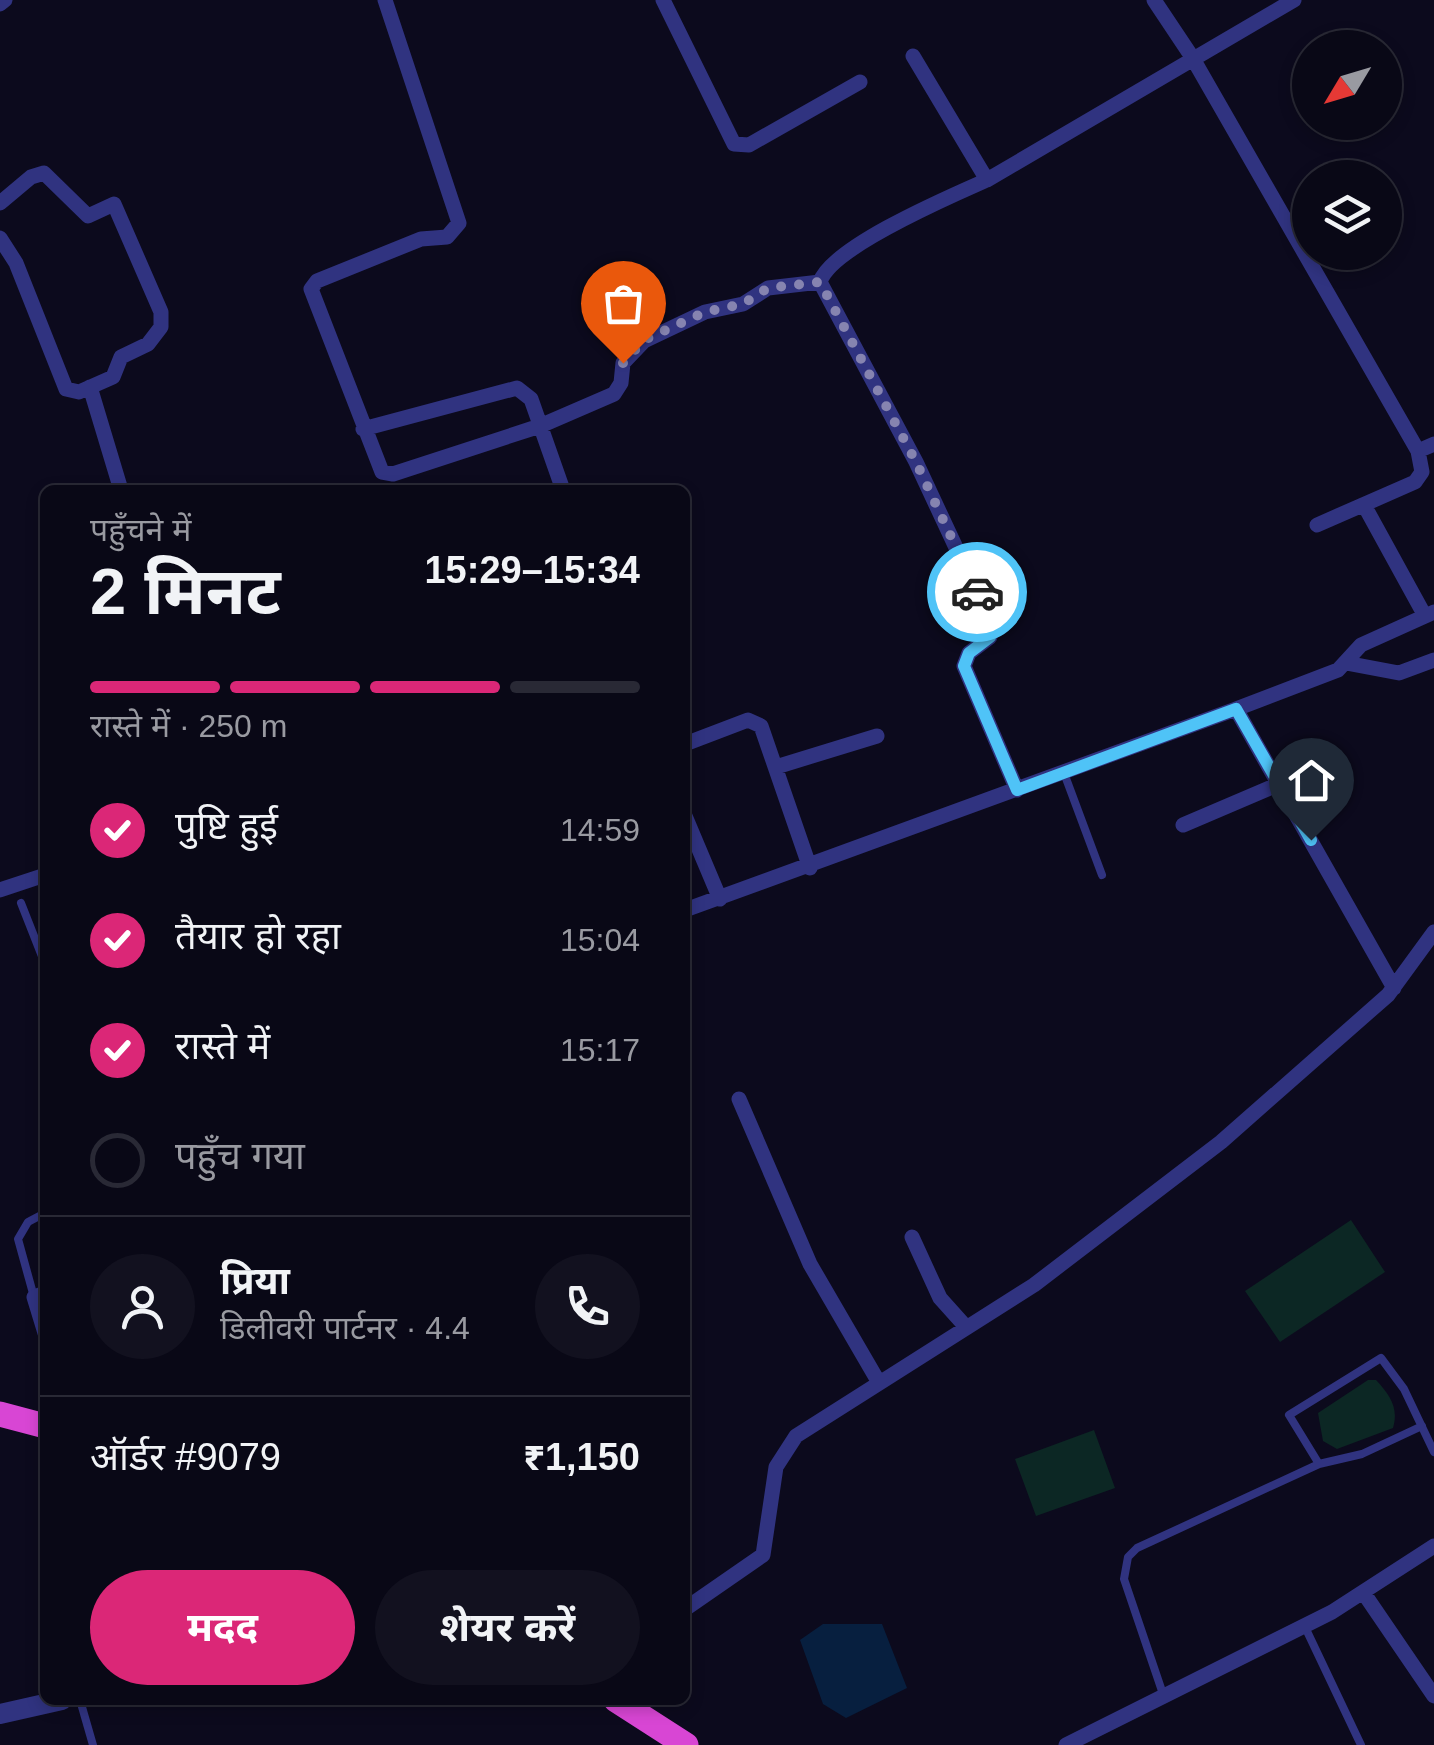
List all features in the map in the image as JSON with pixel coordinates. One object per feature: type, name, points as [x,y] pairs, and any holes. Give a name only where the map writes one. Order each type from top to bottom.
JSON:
[{"type":"highway","points":[[0,1414],[40,1425]]},
{"type":"highway","points":[[624,1705],[685,1745]]},
{"type":"street","points":[[385,0],[459,223],[446,237],[414,242],[317,281],[311,289],[376,466],[386,475],[540,426],[614,394],[621,384],[623,363],[644,340],[705,312],[743,304],[768,288],[820,282]]},
{"type":"street","points":[[663,0],[734,144],[749,145],[860,82]]},
{"type":"street","points":[[1154,0],[1192,56],[1418,451],[1420,478],[1317,525]]},
{"type":"street","points":[[820,282],[825,272],[863,240],[987,180],[1192,56],[1294,0]]},
{"type":"street","points":[[913,56],[987,180]]},
{"type":"street","points":[[0,204],[32,177],[44,173],[83,214],[93,215],[108,203],[118,209],[162,322],[153,340],[120,357],[117,374],[72,392],[61,382],[16,263],[0,238]]},
{"type":"street","points":[[820,282],[916,462],[987,614],[990,637],[969,653],[964,666],[1017,790]]},
{"type":"street","points":[[90,387],[119,485]]},
{"type":"street","points":[[362,429],[517,388],[531,400],[561,485]]},
{"type":"street","points":[[1418,451],[1434,444]]},
{"type":"street","points":[[690,908],[810,868],[1236,709],[1346,663],[1360,645],[1430,614],[1364,505]]},
{"type":"street","points":[[1346,663],[1400,673],[1434,660]]},
{"type":"street","points":[[1236,709],[1394,988]]},
{"type":"street","points":[[690,742],[755,721],[765,732],[810,868]]},
{"type":"street","points":[[776,767],[877,736]]},
{"type":"street","points":[[1183,825],[1279,784]]},
{"type":"street","points":[[690,828],[720,898]]},
{"type":"street","points":[[0,890],[40,877]]},
{"type":"street","points":[[690,1606],[763,1555],[776,1467],[784,1448],[811,1422],[1034,1286],[1221,1142],[1394,988],[1434,932]]},
{"type":"street","points":[[739,1098],[810,1264],[878,1381]]},
{"type":"street","points":[[912,1236],[940,1298],[966,1327]]},
{"type":"street","points":[[1066,1745],[1304,1626],[1434,1546]]},
{"type":"street","points":[[1363,1592],[1434,1696]]},
{"type":"street","points":[[0,1714],[40,1705]]},
{"type":"lane","points":[[1064,773],[1102,874]]},
{"type":"lane","points":[[21,903],[40,951]]},
{"type":"lane","points":[[40,1216],[28,1222],[18,1240],[40,1295]]},
{"type":"lane","points":[[1319,1464],[1289,1414],[1382,1358],[1404,1388],[1434,1452]]},
{"type":"lane","points":[[1164,1698],[1124,1579],[1128,1557],[1137,1548],[1319,1464],[1362,1454],[1422,1426]]},
{"type":"lane","points":[[1304,1626],[1360,1745]]},
{"type":"lane","points":[[81,1705],[92,1745]]},
{"type":"green space","points":[[1351,1220],[1385,1272],[1280,1342],[1245,1291]]},
{"type":"green space","points":[[1368,1380],[1376,1380],[1389,1397],[1395,1414],[1393,1428],[1337,1449],[1323,1441],[1318,1413]]},
{"type":"green space","points":[[1094,1430],[1115,1488],[1036,1516],[1015,1459]]},
{"type":"water","points":[[823,1624],[882,1624],[907,1688],[846,1718],[823,1704],[800,1640]]},
{"type":"way so far","points":[[623,363],[644,340],[705,312],[743,304],[768,288],[820,282],[916,462],[977,592]]},
{"type":"route","points":[[977,592],[987,614],[990,637],[969,653],[964,666],[1017,790],[1236,709],[1311,840]]}]
